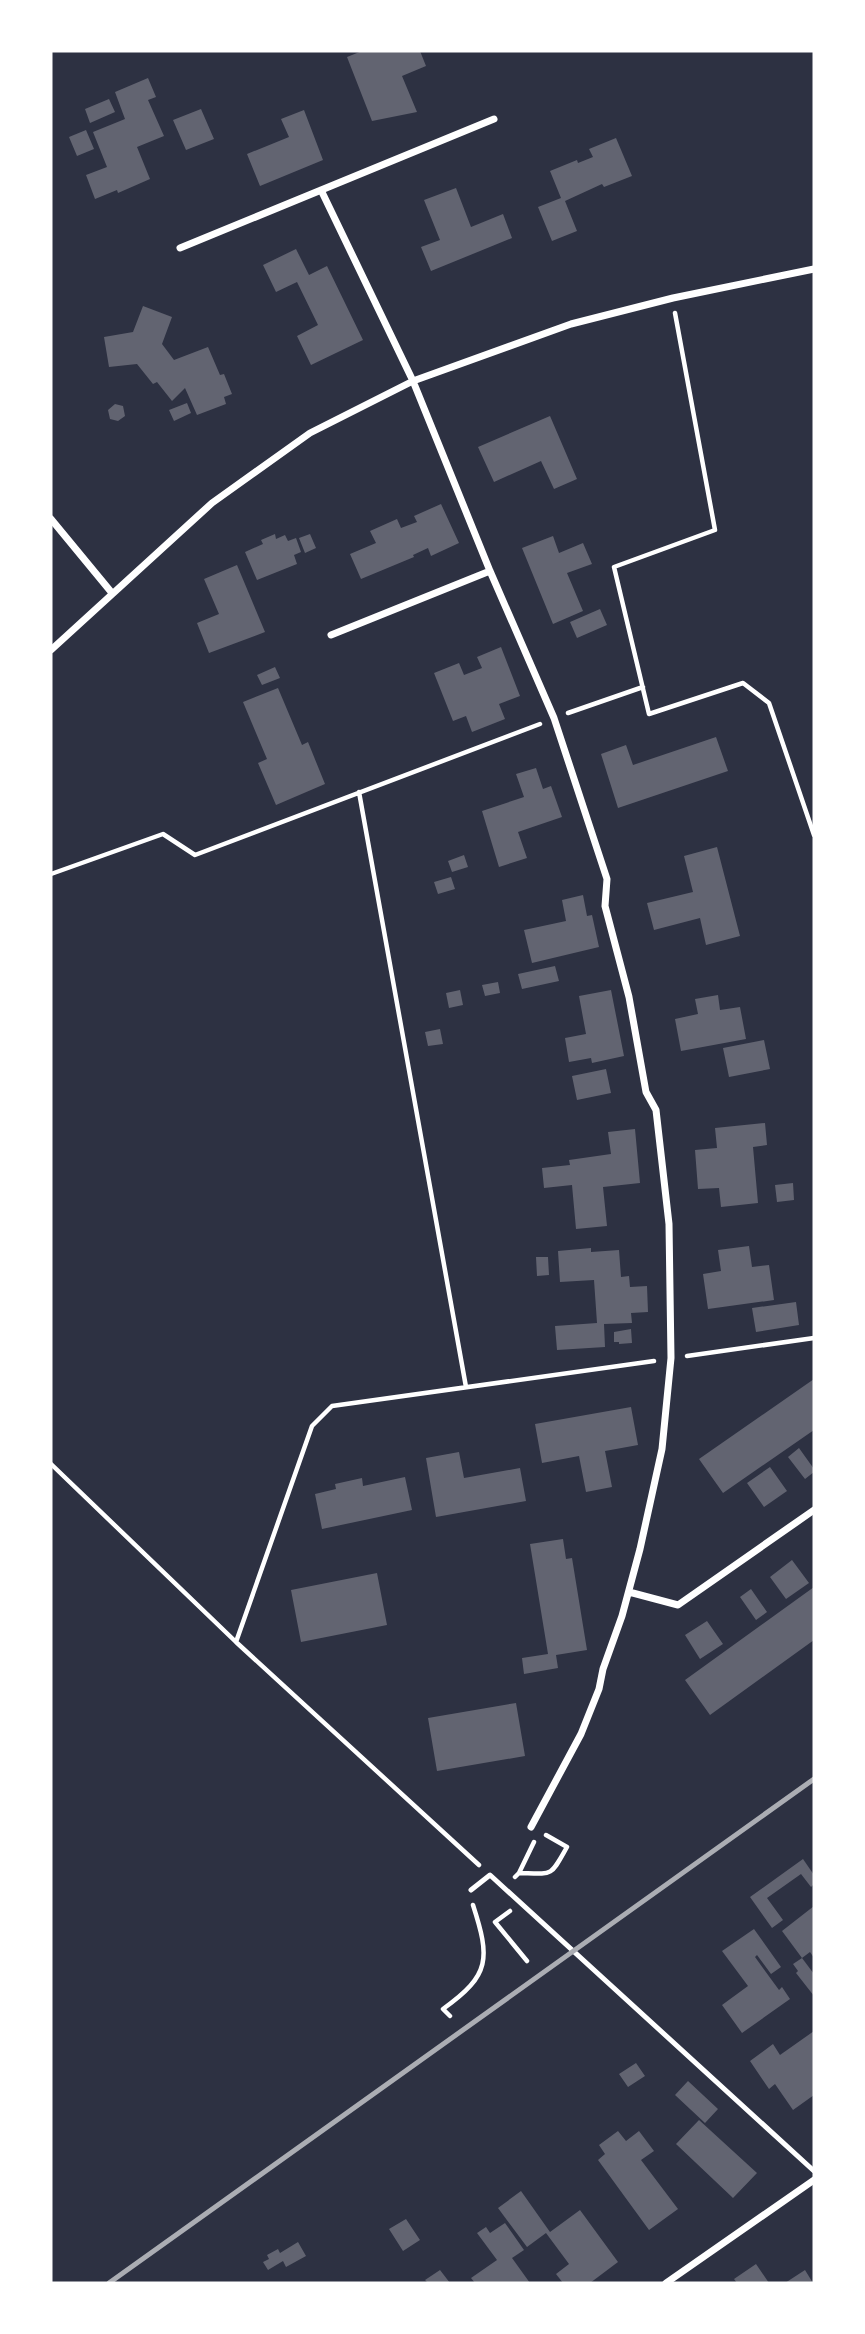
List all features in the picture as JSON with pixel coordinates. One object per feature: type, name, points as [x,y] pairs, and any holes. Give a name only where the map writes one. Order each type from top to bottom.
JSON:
[{"type":"street","points":[[180,248],[494,119]]},
{"type":"street","points":[[321,190],[413,381],[490,571],[554,718],[607,879],[605,905],[629,997],[646,1093],[656,1110],[669,1224],[671,1358],[662,1449],[629,1592],[599,1689],[581,1734],[531,1827]]},
{"type":"street","points":[[51,650],[212,503],[299,441],[413,381],[571,324],[673,298],[814,269]]},
{"type":"street","points":[[51,519],[112,593]]},
{"type":"street","points":[[331,635],[490,571]]},
{"type":"street","points":[[629,1592],[678,1605],[814,1510]]},
{"type":"street","points":[[666,2283],[814,2180]]},
{"type":"lane","points":[[471,1890],[490,1875],[506,1888],[814,2171]]},
{"type":"path","points":[[673,298],[715,530],[614,567],[649,714],[743,683],[769,703],[814,835]]},
{"type":"path","points":[[51,874],[163,834],[195,855],[554,718],[643,687]]},
{"type":"path","points":[[359,792],[466,1387]]},
{"type":"path","points":[[236,1642],[312,1426],[332,1406],[814,1338]]},
{"type":"path","points":[[51,1464],[236,1642],[490,1875]]},
{"type":"path","points":[[506,1888],[519,1873],[539,1831],[567,1847],[555,1870],[545,1874],[519,1873]]},
{"type":"path","points":[[450,2016],[443,2008],[468,1991],[482,1970],[485,1946],[471,1890]]},
{"type":"path","points":[[522,1903],[495,1922],[527,1961]]},
{"type":"building","points":[[362,51],[420,51],[426,66],[402,76],[417,112],[372,121],[347,57]]},
{"type":"building","points":[[148,78],[156,97],[148,100],[164,136],[137,147],[150,179],[118,193],[117,190],[95,199],[86,175],[107,167],[93,132],[125,119],[115,92]]},
{"type":"building","points":[[109,99],[115,112],[90,123],[85,109]]},
{"type":"building","points":[[201,109],[214,139],[186,150],[173,120]]},
{"type":"building","points":[[304,110],[323,160],[260,186],[247,154],[289,137],[281,119]]},
{"type":"building","points":[[86,130],[94,149],[77,156],[69,137]]},
{"type":"building","points":[[616,138],[632,176],[604,187],[602,184],[565,201],[577,231],[552,241],[538,207],[561,198],[550,171],[577,160],[578,163],[593,157],[589,149]]},
{"type":"building","points":[[456,188],[471,227],[503,214],[512,238],[431,271],[421,247],[440,240],[424,200]]},
{"type":"building","points":[[296,249],[309,275],[327,266],[363,340],[311,365],[297,336],[318,325],[297,282],[276,292],[263,265]]},
{"type":"building","points":[[143,306],[172,317],[162,344],[174,360],[208,347],[232,394],[224,397],[226,404],[197,415],[185,388],[172,401],[157,382],[153,384],[137,364],[109,367],[104,337],[133,332]]},
{"type":"building","points":[[187,403],[191,413],[174,421],[169,410]]},
{"type":"building","points":[[115,404],[123,406],[125,416],[118,421],[110,419],[108,410]]},
{"type":"building","points":[[550,416],[577,479],[554,489],[541,461],[494,482],[478,447]]},
{"type":"building","points":[[441,504],[459,543],[431,556],[428,548],[413,555],[414,557],[361,579],[350,554],[376,543],[370,531],[397,519],[401,528],[417,522],[414,516]]},
{"type":"building","points":[[275,534],[276,539],[285,535],[288,541],[296,538],[301,552],[294,555],[297,564],[257,580],[245,552],[263,544],[261,540]]},
{"type":"building","points":[[310,534],[316,548],[305,553],[299,538]]},
{"type":"building","points":[[553,536],[559,553],[583,543],[592,564],[567,573],[583,611],[553,624],[522,548]]},
{"type":"building","points":[[237,565],[265,632],[209,653],[197,623],[219,614],[204,579]]},
{"type":"building","points":[[600,609],[607,625],[577,638],[570,622]]},
{"type":"building","points":[[501,647],[520,696],[499,704],[505,719],[472,732],[466,716],[453,721],[434,673],[459,663],[464,675],[482,668],[477,657]]},
{"type":"building","points":[[275,667],[280,678],[262,685],[257,675]]},
{"type":"building","points":[[278,688],[302,745],[308,742],[325,784],[276,805],[258,763],[267,759],[243,702]]},
{"type":"building","points":[[716,737],[728,771],[618,808],[601,754],[626,745],[633,765]]},
{"type":"building","points":[[536,768],[543,789],[551,786],[562,817],[518,832],[527,858],[499,867],[482,811],[524,797],[516,774]]},
{"type":"building","points":[[717,847],[740,936],[706,945],[700,918],[654,930],[647,903],[693,892],[684,856]]},
{"type":"building","points":[[464,855],[468,867],[452,872],[448,861]]},
{"type":"building","points":[[451,877],[455,889],[438,894],[434,882]]},
{"type":"building","points":[[583,895],[587,916],[592,915],[599,947],[532,963],[524,930],[566,921],[562,900]]},
{"type":"building","points":[[555,966],[559,981],[522,989],[518,974]]},
{"type":"building","points":[[498,982],[500,993],[485,996],[482,985]]},
{"type":"building","points":[[460,990],[463,1005],[449,1008],[446,993]]},
{"type":"building","points":[[611,990],[624,1056],[592,1063],[591,1058],[569,1062],[565,1038],[586,1034],[579,996]]},
{"type":"building","points":[[718,995],[720,1010],[740,1007],[746,1039],[681,1051],[675,1019],[698,1014],[695,999]]},
{"type":"building","points":[[440,1029],[443,1044],[428,1046],[425,1032]]},
{"type":"building","points":[[764,1040],[770,1069],[729,1077],[723,1048]]},
{"type":"building","points":[[606,1069],[611,1093],[577,1100],[572,1076]]},
{"type":"building","points":[[765,1123],[767,1145],[753,1147],[758,1203],[721,1207],[719,1188],[698,1189],[695,1150],[717,1148],[715,1128]]},
{"type":"building","points":[[635,1129],[640,1183],[603,1187],[607,1226],[576,1229],[572,1185],[544,1188],[542,1168],[570,1165],[569,1160],[611,1154],[608,1132]]},
{"type":"building","points":[[793,1183],[794,1200],[777,1202],[775,1185]]},
{"type":"building","points":[[749,1246],[752,1267],[769,1265],[774,1300],[708,1309],[703,1274],[721,1271],[718,1250]]},
{"type":"building","points":[[591,1248],[591,1252],[619,1250],[621,1277],[629,1276],[630,1287],[647,1286],[648,1312],[631,1313],[632,1323],[604,1324],[605,1347],[557,1350],[555,1326],[597,1323],[594,1280],[560,1282],[558,1251]]},
{"type":"building","points":[[536,1257],[548,1257],[549,1275],[537,1276]]},
{"type":"building","points":[[796,1302],[799,1325],[756,1332],[752,1308]]},
{"type":"building","points":[[631,1329],[632,1343],[614,1342],[614,1332]]},
{"type":"building","points":[[814,1379],[814,1430],[723,1493],[699,1459]]},
{"type":"building","points":[[631,1407],[638,1445],[605,1451],[612,1487],[586,1492],[579,1456],[542,1463],[535,1424]]},
{"type":"building","points":[[799,1448],[814,1469],[805,1479],[788,1457]]},
{"type":"building","points":[[459,1452],[464,1478],[520,1468],[526,1501],[436,1517],[426,1458]]},
{"type":"building","points":[[770,1467],[787,1491],[764,1507],[747,1483]]},
{"type":"building","points":[[405,1477],[412,1510],[322,1529],[315,1494],[336,1489],[335,1484],[362,1478],[363,1486]]},
{"type":"building","points":[[563,1539],[566,1559],[572,1558],[587,1650],[556,1655],[558,1668],[524,1674],[522,1658],[548,1654],[530,1544]]},
{"type":"building","points":[[792,1560],[809,1583],[786,1599],[770,1577]]},
{"type":"building","points":[[377,1573],[387,1625],[301,1642],[291,1590]]},
{"type":"building","points":[[814,1587],[814,1640],[710,1715],[685,1680]]},
{"type":"building","points":[[751,1589],[767,1612],[756,1620],[740,1597]]},
{"type":"building","points":[[707,1621],[723,1644],[700,1659],[685,1635]]},
{"type":"building","points":[[516,1703],[525,1756],[437,1771],[428,1718]]},
{"type":"building","points":[[803,1859],[814,1875],[814,1884],[811,1887],[801,1874],[767,1898],[783,1920],[772,1928],[750,1897]]},
{"type":"building","points":[[814,1906],[814,1958],[810,1952],[802,1958],[782,1931]]},
{"type":"building","points":[[754,1929],[781,1967],[771,1974],[757,1955],[755,1957],[779,1990],[782,1987],[790,1999],[742,2033],[722,2005],[748,1986],[722,1951]]},
{"type":"building","points":[[802,1958],[814,1974],[814,1996],[796,1973],[798,1971],[793,1964]]},
{"type":"building","points":[[814,2031],[814,2095],[793,2110],[775,2084],[769,2089],[750,2061],[773,2044],[780,2055]]},
{"type":"building","points":[[636,2063],[645,2076],[628,2087],[619,2074]]},
{"type":"building","points":[[688,2081],[718,2109],[705,2123],[675,2095]]},
{"type":"building","points":[[699,2120],[757,2173],[733,2198],[676,2144]]},
{"type":"building","points":[[618,2131],[626,2141],[639,2131],[654,2151],[641,2160],[678,2209],[649,2230],[598,2160],[605,2154],[599,2145]]},
{"type":"building","points":[[521,2191],[550,2232],[580,2210],[618,2262],[590,2283],[563,2283],[556,2274],[569,2264],[546,2233],[527,2247],[498,2208]]},
{"type":"building","points":[[406,2219],[420,2240],[403,2251],[389,2229]]},
{"type":"building","points":[[505,2223],[524,2250],[512,2258],[530,2283],[475,2283],[471,2278],[497,2260],[477,2233],[486,2227],[490,2233]]},
{"type":"building","points":[[298,2242],[306,2256],[286,2267],[283,2261],[268,2270],[263,2262],[269,2259],[267,2255],[278,2249],[280,2253]]},
{"type":"building","points":[[756,2264],[769,2283],[737,2283],[734,2279]]},
{"type":"building","points":[[440,2270],[450,2283],[428,2283],[425,2280]]},
{"type":"building","points":[[805,2270],[813,2283],[785,2283]]},
{"type":"railway","points":[[109,2283],[814,1779]]}]
